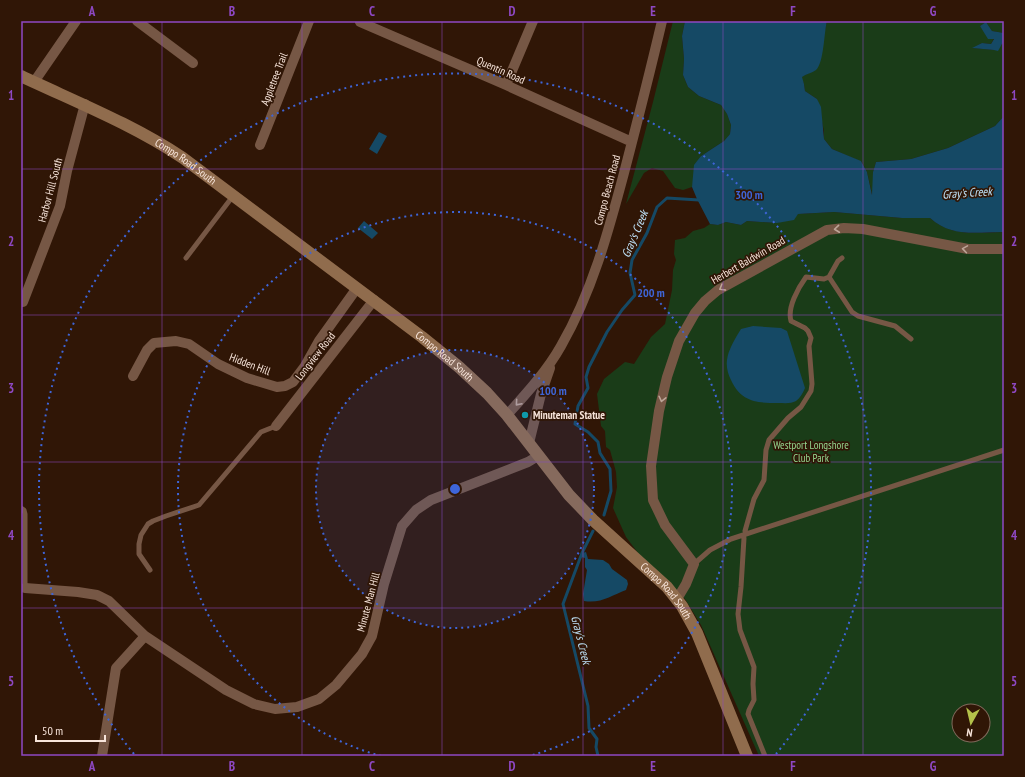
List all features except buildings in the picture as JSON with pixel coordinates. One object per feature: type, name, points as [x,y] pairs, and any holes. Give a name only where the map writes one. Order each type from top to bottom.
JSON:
[{"type":"street","points":[[34,82],[76,21]]},
{"type":"street","points":[[137,21],[193,62]]},
{"type":"street","name":"Appletree Trail","points":[[260,146],[309,21]]},
{"type":"street","points":[[506,85],[533,21]]},
{"type":"street","name":"Compo Beach Road","points":[[529,443],[541,394],[554,358],[575,321],[591,283],[607,234],[632,142],[662,21]]},
{"type":"street","name":"Quentin Road","points":[[360,22],[506,85],[632,142]]},
{"type":"street","name":"Compo Road South","points":[[21,76],[85,104],[128,126],[162,145],[200,170],[374,300],[459,367],[487,393],[507,415],[538,456],[581,507],[667,587],[688,614],[747,756]]},
{"type":"street","name":"Harbor Hill South","points":[[23,302],[60,206],[66,171],[85,104]]},
{"type":"street","name":"Herbert Baldwin Road","points":[[694,564],[665,525],[653,500],[651,466],[659,411],[667,377],[679,341],[695,313],[705,301],[718,290],[827,230],[844,228],[863,229],[972,250],[1004,249]]},
{"type":"street","name":"Hidden Hill","points":[[133,376],[147,350],[154,343],[176,341],[189,344],[218,364],[247,378],[277,387],[285,386],[293,382],[305,366],[319,341],[357,288]]},
{"type":"street","name":"Longview Road","points":[[276,426],[374,300]]},
{"type":"street","name":"Compo Beach Road","points":[[507,415],[554,358]]},
{"type":"street","name":"Minute Man Hill","points":[[25,588],[97,595],[110,601],[145,636],[226,690],[254,704],[275,709],[297,707],[319,698],[336,686],[362,654],[372,636],[384,584],[402,526],[416,510],[431,500],[528,462],[538,456]]},
{"type":"street","points":[[677,599],[686,584],[694,564]]},
{"type":"street","points":[[102,756],[116,668],[145,636]]},
{"type":"lane","points":[[186,258],[233,195]]},
{"type":"lane","points":[[829,277],[838,261],[842,258]]},
{"type":"lane","points":[[829,277],[852,312],[858,316],[895,326],[911,339]]},
{"type":"lane","points":[[745,531],[754,499],[764,480],[766,450],[769,440],[788,418],[801,407],[811,391],[810,338],[808,331],[805,328],[791,321],[790,316],[792,305],[797,292],[806,278],[829,277]]},
{"type":"lane","points":[[150,570],[139,554],[141,535],[148,524],[159,518],[199,505],[261,432],[276,426]]},
{"type":"lane","points":[[694,564],[710,550],[731,539],[1004,450]]},
{"type":"lane","points":[[21,508],[24,510],[25,514],[25,588]]},
{"type":"lane","points":[[744,538],[738,622],[754,667],[754,700],[748,714],[765,756]]},
{"type":"green space","points":[[673,21],[685,21],[682,36],[684,59],[683,75],[688,87],[699,96],[721,105],[727,114],[731,125],[730,134],[724,141],[701,156],[692,187],[683,190],[675,188],[663,171],[652,168],[644,173],[626,204],[653,102]]},
{"type":"green space","points":[[827,21],[1001,21],[1004,25],[1004,33],[992,31],[986,22],[980,26],[994,38],[991,44],[982,43],[973,48],[995,50],[1004,43],[1004,116],[995,126],[948,148],[911,159],[876,162],[873,172],[873,198],[867,172],[862,162],[832,149],[824,139],[824,131],[817,99],[805,91],[801,77],[816,69]]},
{"type":"green space","name":"Westport Longshore Club Park","points":[[834,212],[902,218],[930,218],[938,224],[956,231],[975,233],[1004,232],[1004,756],[759,756],[701,625],[685,599],[641,557],[626,537],[613,508],[617,487],[616,472],[610,450],[606,447],[605,431],[601,426],[597,394],[604,379],[625,362],[634,364],[651,337],[665,324],[672,290],[673,270],[676,260],[674,254],[675,240],[685,238],[693,231],[704,228],[710,224],[718,225],[726,222],[741,225],[747,221],[777,223],[798,214]]},
{"type":"water","points":[[685,21],[827,21],[819,66],[816,70],[802,77],[805,91],[817,99],[821,107],[824,139],[832,149],[861,161],[867,172],[872,195],[873,172],[876,162],[911,159],[948,148],[995,126],[1004,116],[1004,232],[975,233],[956,231],[947,229],[930,218],[902,218],[834,212],[798,214],[794,220],[777,223],[747,221],[741,225],[726,222],[718,225],[710,224],[692,187],[694,165],[701,156],[724,141],[730,134],[731,125],[727,114],[721,105],[699,96],[688,87],[683,75],[684,59],[682,36]]},
{"type":"water","points":[[986,22],[992,31],[1004,33],[1004,43],[998,51],[972,48],[982,43],[991,44],[994,39],[988,39],[980,26]]},
{"type":"water","points":[[379,132],[387,136],[377,154],[369,149]]},
{"type":"water","points":[[364,221],[378,233],[372,239],[358,228]]},
{"type":"water","points":[[753,326],[781,328],[787,331],[805,388],[796,401],[792,403],[757,402],[745,397],[735,387],[728,370],[727,363],[729,352],[741,329]]},
{"type":"water","points":[[586,552],[588,559],[603,560],[627,580],[628,584],[626,590],[601,600],[590,602],[584,601],[583,594],[587,570],[585,567],[585,558],[581,557],[582,553]]},
{"type":"waterway","name":"Gray's Creek","points":[[604,515],[611,491],[610,469],[600,453],[598,442],[588,432],[575,424],[578,406],[588,388],[586,377],[589,367],[607,332],[622,310],[635,295],[630,273],[632,260],[647,233],[657,207],[667,198],[699,200]]},
{"type":"waterway","name":"Gray's Creek","points":[[593,531],[582,553],[563,604],[588,706],[589,728],[597,739],[596,747],[598,756]]},
{"type":"place","name":"Minuteman Statue","points":[[525,415]]}]
